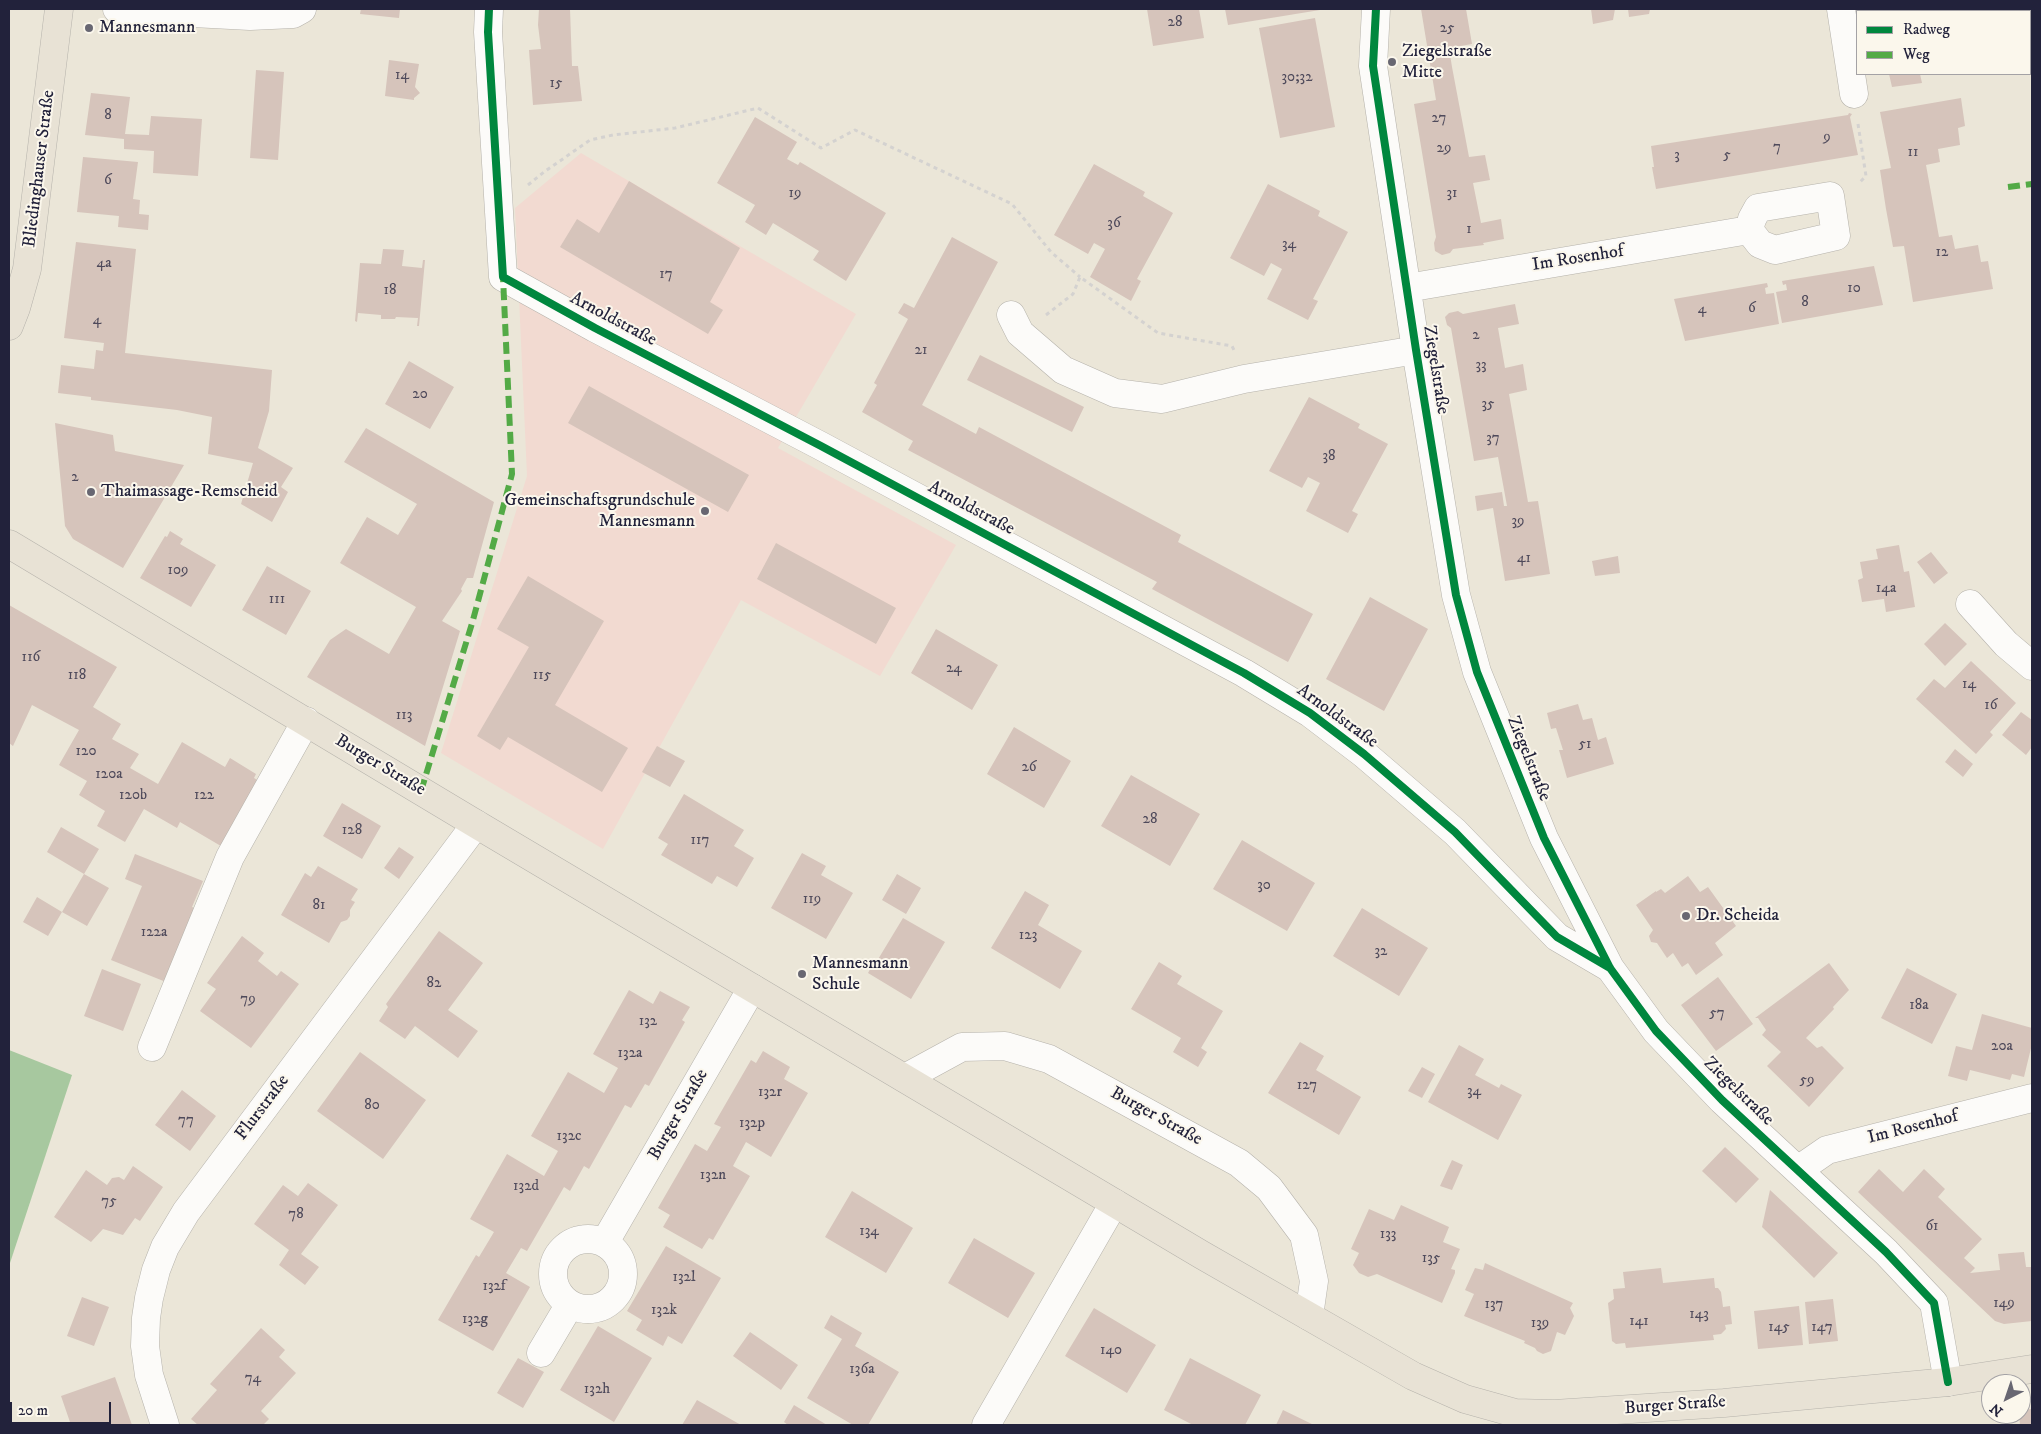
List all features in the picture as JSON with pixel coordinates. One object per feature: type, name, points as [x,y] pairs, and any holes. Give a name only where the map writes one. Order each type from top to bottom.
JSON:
[{"type":"main road","name":"Bliedinghauser Straße","points":[[9,326],[27,269],[59,9]]},
{"type":"main road","name":"Burger Straße","points":[[9,544],[165,639],[306,721],[1114,1203],[1413,1376],[1466,1399],[1515,1413],[1554,1414],[1724,1403],[1948,1382],[2032,1370]]},
{"type":"street","points":[[117,9],[250,16],[294,14],[302,9]]},
{"type":"street","name":"Arnoldstraße","points":[[489,9],[488,32],[503,277],[595,328],[821,446],[1244,673],[1310,713],[1364,754],[1456,832],[1557,937],[1610,968]]},
{"type":"street","name":"Ziegelstraße","points":[[1376,9],[1373,66],[1416,350],[1456,595],[1474,663],[1544,838],[1610,968],[1656,1032],[1722,1100],[1886,1252],[1934,1303],[1948,1382]]},
{"type":"street","points":[[1841,9],[1856,106]]},
{"type":"street","name":"Im Rosenhof","points":[[1407,288],[1749,230]]},
{"type":"street","name":"Ziegelstraße","points":[[1016,324],[1063,370],[1115,393],[1162,399],[1244,379],[1416,350]]},
{"type":"street","points":[[1970,604],[2006,644],[2032,666]]},
{"type":"street","points":[[152,1047],[230,857],[306,721]]},
{"type":"street","name":"Flurstraße","points":[[165,1425],[148,1375],[145,1346],[149,1298],[156,1270],[165,1248],[186,1212],[476,824]]},
{"type":"street","name":"Burger Straße","points":[[605,1242],[752,988]]},
{"type":"street","name":"Burger Straße","points":[[905,1078],[962,1047],[1006,1046],[1049,1059],[1239,1162],[1269,1188],[1304,1235],[1314,1281],[1309,1316]]},
{"type":"street","name":"Im Rosenhof","points":[[1798,1170],[1827,1150],[2032,1098]]},
{"type":"street","points":[[986,1425],[1114,1203]]},
{"type":"street","points":[[587,1238],[605,1242],[620,1256],[624,1275],[620,1291],[607,1305],[587,1310],[570,1304],[558,1293],[552,1275],[557,1257],[569,1244],[587,1238]]},
{"type":"street","points":[[541,1353],[570,1304]]},
{"type":"path","points":[[1856,106],[1864,159]]},
{"type":"path","points":[[499,211],[544,172],[590,140],[613,135],[675,128],[758,108],[821,148],[855,130],[1012,204],[1051,252],[1080,277],[1158,334],[1232,346],[1244,379]]},
{"type":"path","points":[[1016,324],[1051,312],[1073,294],[1080,277]]},
{"type":"shaded area","name":"Gemeinschaftsgrundschule Mannesmann","points":[[581,153],[856,314],[778,448],[956,545],[880,676],[741,600],[603,849],[441,753],[527,476],[515,208]]},
{"type":"green space","points":[[9,1050],[72,1075],[9,1266]]},
{"type":"building","points":[[361,9],[400,9],[399,18],[360,14]]},
{"type":"building","points":[[539,9],[570,9],[572,66],[578,66],[582,101],[533,105],[529,50],[541,49],[538,25]]},
{"type":"building","points":[[1147,9],[1199,9],[1204,38],[1153,46]]},
{"type":"building","points":[[1225,9],[1320,9],[1320,10],[1228,25]]},
{"type":"building","points":[[1421,9],[1466,9],[1472,44],[1449,48],[1452,67],[1469,157],[1485,155],[1490,180],[1473,183],[1481,223],[1501,219],[1504,239],[1483,243],[1484,245],[1453,249],[1450,253],[1442,255],[1435,251],[1434,243],[1436,237],[1414,104],[1436,100]]},
{"type":"building","points":[[1591,9],[1615,9],[1613,20],[1593,24]]},
{"type":"building","points":[[1628,9],[1650,9],[1649,14],[1629,17]]},
{"type":"building","points":[[1894,9],[1946,10],[1894,10]]},
{"type":"building","points":[[1315,18],[1335,127],[1280,138],[1259,28]]},
{"type":"building","points":[[389,60],[419,64],[415,87],[420,93],[414,100],[385,96]]},
{"type":"building","points":[[256,70],[284,72],[278,160],[250,158]]},
{"type":"building","points":[[1889,75],[1920,75],[1922,83],[1892,87]]},
{"type":"building","points":[[91,93],[130,97],[125,134],[149,135],[151,116],[202,119],[198,176],[153,173],[154,151],[124,149],[124,139],[85,135]]},
{"type":"building","points":[[1961,98],[1965,126],[1958,128],[1960,145],[1938,149],[1940,162],[1926,165],[1939,237],[1952,235],[1955,249],[1978,245],[1981,262],[1988,261],[1993,289],[1913,302],[1904,246],[1893,247],[1886,209],[1880,170],[1891,168],[1880,112]]},
{"type":"building","points":[[1849,113],[1852,114],[1850,117],[1858,155],[1656,189],[1651,146],[1848,115]]},
{"type":"building","points":[[755,117],[797,142],[787,159],[798,165],[800,162],[886,213],[846,281],[813,260],[819,251],[773,223],[766,235],[745,222],[755,205],[717,183]]},
{"type":"building","points":[[83,157],[138,162],[133,199],[140,200],[139,214],[149,215],[148,230],[118,227],[119,216],[77,212]]},
{"type":"building","points":[[1094,164],[1145,192],[1143,196],[1173,213],[1137,279],[1141,281],[1131,301],[1090,277],[1105,249],[1094,243],[1088,254],[1054,235]]},
{"type":"building","points":[[629,181],[740,248],[710,302],[723,310],[708,334],[560,247],[577,219],[599,233]]},
{"type":"building","points":[[1268,184],[1320,211],[1318,216],[1348,232],[1313,299],[1318,301],[1308,320],[1267,299],[1282,269],[1271,263],[1264,276],[1230,258]]},
{"type":"building","points":[[952,237],[998,262],[922,405],[976,434],[979,427],[1181,535],[1178,542],[1313,614],[1288,662],[1152,589],[1157,582],[908,450],[913,441],[862,412],[877,385],[874,383],[908,319],[898,313],[904,303],[914,308]]},
{"type":"building","points":[[76,242],[136,249],[125,353],[272,370],[269,411],[258,448],[293,468],[281,487],[288,492],[272,522],[241,504],[253,463],[208,454],[212,417],[177,410],[91,400],[91,397],[58,393],[61,365],[94,369],[96,350],[103,351],[104,343],[64,338]]},
{"type":"building","points":[[383,249],[404,250],[402,266],[422,268],[423,260],[425,260],[419,326],[417,326],[418,318],[396,317],[395,319],[381,319],[381,315],[358,313],[357,322],[355,321],[360,263],[381,264]]},
{"type":"building","points":[[1874,266],[1883,305],[1782,323],[1776,292],[1787,290],[1786,284],[1783,285],[1782,281]]},
{"type":"building","points":[[1767,283],[1768,287],[1765,288],[1766,294],[1774,293],[1779,324],[1685,341],[1674,299]]},
{"type":"building","points":[[1515,304],[1519,324],[1498,328],[1505,368],[1523,364],[1527,390],[1509,394],[1528,502],[1538,501],[1550,574],[1505,581],[1493,508],[1477,511],[1475,496],[1502,492],[1504,506],[1507,506],[1498,457],[1474,461],[1451,328],[1447,325],[1445,317],[1449,313],[1458,311],[1463,314]]},
{"type":"building","points":[[980,355],[1084,407],[1072,432],[967,380]]},
{"type":"building","points":[[409,361],[454,387],[430,429],[385,404]]},
{"type":"building","points":[[589,386],[749,475],[728,512],[568,423]]},
{"type":"building","points":[[1309,397],[1360,424],[1358,428],[1388,444],[1352,511],[1358,514],[1348,533],[1306,511],[1320,483],[1308,477],[1302,488],[1269,471]]},
{"type":"building","points":[[55,423],[113,435],[115,451],[184,465],[123,568],[73,539],[65,526]]},
{"type":"building","points":[[366,428],[494,502],[473,578],[467,578],[461,589],[462,591],[442,621],[460,631],[425,746],[307,677],[330,640],[346,629],[389,654],[416,607],[340,563],[367,517],[398,535],[417,504],[344,462]]},
{"type":"building","points":[[170,531],[183,539],[180,544],[216,565],[191,607],[140,578],[165,536],[167,537]]},
{"type":"building","points":[[776,543],[896,608],[876,644],[757,579]]},
{"type":"building","points":[[1899,545],[1904,572],[1909,571],[1915,607],[1886,612],[1884,599],[1862,602],[1858,580],[1863,578],[1860,562],[1878,559],[1876,549]]},
{"type":"building","points":[[1931,552],[1948,573],[1934,584],[1917,562]]},
{"type":"building","points":[[1618,556],[1620,573],[1595,576],[1592,561]]},
{"type":"building","points":[[267,566],[311,591],[286,635],[242,610]]},
{"type":"building","points":[[528,576],[604,621],[555,705],[628,748],[602,792],[508,737],[500,750],[477,736],[529,647],[497,629]]},
{"type":"building","points":[[1370,597],[1428,629],[1384,711],[1326,679]]},
{"type":"building","points":[[9,605],[117,667],[93,707],[121,724],[112,739],[139,754],[130,768],[158,784],[182,742],[225,767],[230,758],[256,774],[254,778],[264,784],[226,849],[180,822],[177,828],[144,809],[125,842],[97,826],[105,811],[79,795],[87,781],[59,765],[79,730],[32,705],[13,746],[9,743]]},
{"type":"building","points":[[1945,623],[1967,644],[1945,666],[1924,644]]},
{"type":"building","points":[[936,629],[998,665],[972,710],[911,673]]},
{"type":"building","points":[[1971,661],[2016,703],[1990,732],[1993,735],[1976,754],[1916,699],[1934,679],[1945,688]]},
{"type":"building","points":[[1578,704],[1583,720],[1592,718],[1598,740],[1606,737],[1614,764],[1567,778],[1559,750],[1563,750],[1556,728],[1551,729],[1547,713]]},
{"type":"building","points":[[2021,712],[2032,720],[2032,747],[2026,755],[2002,735]]},
{"type":"building","points":[[1014,727],[1071,761],[1044,808],[987,774]]},
{"type":"building","points":[[657,746],[685,761],[670,787],[642,772]]},
{"type":"building","points":[[1955,749],[1973,764],[1963,777],[1945,762]]},
{"type":"building","points":[[1131,775],[1200,814],[1170,866],[1101,826]]},
{"type":"building","points":[[684,794],[744,830],[734,846],[754,858],[737,887],[717,876],[712,884],[661,855],[668,844],[658,838]]},
{"type":"building","points":[[342,803],[381,826],[362,859],[323,836]]},
{"type":"building","points":[[61,827],[99,849],[84,874],[47,852]]},
{"type":"building","points":[[1242,840],[1315,883],[1287,931],[1213,889]]},
{"type":"building","points":[[399,847],[414,857],[399,879],[384,868]]},
{"type":"building","points":[[802,853],[826,866],[821,875],[853,893],[826,939],[771,908]]},
{"type":"building","points":[[135,854],[203,881],[192,907],[199,910],[166,982],[111,960],[142,886],[125,879]]},
{"type":"building","points":[[318,866],[358,889],[351,900],[355,902],[350,910],[350,916],[347,920],[341,922],[329,943],[281,915],[305,873],[311,877]]},
{"type":"building","points":[[84,874],[109,888],[87,926],[62,912]]},
{"type":"building","points":[[897,874],[921,888],[906,914],[882,900]]},
{"type":"building","name":"Dr. Scheida","points":[[1688,876],[1700,892],[1708,887],[1736,926],[1715,943],[1723,955],[1696,975],[1688,963],[1682,967],[1673,953],[1667,958],[1657,943],[1651,942],[1649,936],[1653,930],[1636,905],[1656,891],[1661,889],[1665,893]]},
{"type":"building","points":[[1025,891],[1049,905],[1038,925],[1082,951],[1060,989],[991,948]]},
{"type":"building","points":[[37,897],[62,912],[48,936],[23,922]]},
{"type":"building","points":[[1362,908],[1428,948],[1399,996],[1333,956]]},
{"type":"building","points":[[903,918],[945,942],[911,999],[868,973]]},
{"type":"building","points":[[439,931],[483,963],[448,1010],[478,1031],[458,1058],[415,1026],[405,1039],[379,1021],[388,1007],[386,1004]]},
{"type":"building","points":[[242,936],[264,953],[258,961],[277,976],[281,971],[299,984],[251,1048],[200,1011],[216,989],[207,983]]},
{"type":"building","points":[[1159,962],[1182,976],[1177,984],[1223,1011],[1201,1048],[1207,1052],[1198,1067],[1173,1052],[1181,1038],[1131,1009]]},
{"type":"building","points":[[1829,963],[1849,990],[1833,1007],[1834,1009],[1806,1038],[1817,1048],[1822,1046],[1844,1068],[1809,1107],[1767,1066],[1781,1052],[1762,1035],[1766,1030],[1758,1018],[1755,1018]]},
{"type":"building","points":[[1907,968],[1957,994],[1932,1044],[1881,1018]]},
{"type":"building","points":[[102,969],[141,984],[123,1031],[84,1016]]},
{"type":"building","points":[[1718,977],[1753,1024],[1716,1051],[1681,1005]]},
{"type":"building","points":[[629,990],[653,1004],[660,991],[690,1007],[682,1020],[685,1022],[649,1086],[645,1084],[631,1108],[625,1105],[589,1169],[584,1166],[570,1191],[564,1187],[527,1251],[521,1248],[506,1273],[530,1287],[493,1351],[438,1320],[476,1255],[479,1257],[494,1232],[470,1219],[507,1154],[544,1176],[558,1151],[531,1136],[568,1072],[604,1093],[618,1068],[593,1054]]},
{"type":"building","points":[[1982,1014],[2032,1028],[2032,1044],[2024,1077],[2012,1074],[2010,1080],[1970,1070],[1967,1081],[1948,1076],[1956,1046],[1972,1050]]},
{"type":"building","points":[[1300,1042],[1324,1056],[1316,1070],[1361,1097],[1339,1135],[1268,1093]]},
{"type":"building","points":[[1459,1045],[1484,1059],[1475,1075],[1499,1088],[1501,1084],[1522,1095],[1498,1140],[1428,1102]]},
{"type":"building","points":[[763,1051],[790,1067],[784,1079],[808,1093],[771,1157],[746,1142],[733,1166],[750,1176],[713,1240],[709,1238],[702,1249],[663,1227],[670,1215],[658,1208],[695,1144],[707,1151],[721,1127],[714,1124],[751,1060],[756,1063]]},
{"type":"building","points":[[360,1052],[426,1100],[383,1159],[317,1111]]},
{"type":"building","points":[[1422,1067],[1435,1074],[1422,1098],[1408,1091]]},
{"type":"building","points":[[182,1090],[216,1116],[190,1151],[155,1125]]},
{"type":"building","points":[[1725,1147],[1759,1179],[1736,1203],[1702,1171]]},
{"type":"building","points":[[1452,1160],[1463,1165],[1452,1190],[1440,1186]]},
{"type":"building","points":[[133,1166],[163,1187],[140,1221],[135,1218],[123,1235],[103,1229],[91,1242],[54,1217],[86,1170],[107,1185],[112,1178],[119,1177],[124,1180]]},
{"type":"building","points":[[1879,1169],[1903,1192],[1924,1169],[1945,1189],[1938,1197],[1982,1239],[1964,1258],[1975,1268],[1970,1273],[2000,1270],[1998,1254],[2024,1252],[2026,1267],[2032,1267],[2032,1321],[2004,1324],[1995,1321],[1858,1192]]},
{"type":"building","points":[[308,1183],[338,1205],[301,1254],[319,1267],[305,1285],[279,1265],[289,1250],[254,1224],[283,1185],[298,1196]]},
{"type":"building","points":[[1770,1190],[1838,1253],[1814,1278],[1762,1227]]},
{"type":"building","points":[[852,1191],[913,1228],[886,1273],[825,1237]]},
{"type":"building","points":[[1401,1205],[1449,1227],[1443,1242],[1460,1249],[1451,1269],[1455,1270],[1455,1273],[1442,1303],[1377,1274],[1368,1277],[1359,1273],[1353,1265],[1359,1253],[1351,1249],[1369,1209],[1394,1220]]},
{"type":"building","points":[[974,1238],[1035,1273],[1008,1318],[948,1283]]},
{"type":"building","points":[[666,1246],[721,1278],[682,1344],[668,1336],[663,1346],[636,1330],[642,1320],[627,1311]]},
{"type":"building","points":[[1485,1263],[1573,1303],[1570,1308],[1574,1316],[1565,1335],[1557,1332],[1551,1351],[1543,1354],[1524,1343],[1525,1341],[1464,1316],[1474,1294],[1465,1290],[1475,1268],[1483,1270]]},
{"type":"building","points":[[1661,1268],[1663,1283],[1714,1278],[1715,1288],[1718,1288],[1721,1292],[1723,1307],[1730,1306],[1732,1324],[1725,1325],[1726,1329],[1721,1334],[1713,1335],[1714,1340],[1626,1348],[1625,1343],[1616,1344],[1612,1341],[1608,1303],[1614,1299],[1613,1289],[1625,1288],[1623,1272]]},
{"type":"building","points":[[82,1297],[109,1307],[94,1346],[67,1336]]},
{"type":"building","points":[[1833,1299],[1838,1341],[1809,1344],[1805,1302]]},
{"type":"building","points":[[1799,1306],[1803,1345],[1758,1349],[1754,1311]]},
{"type":"building","points":[[1094,1308],[1156,1345],[1127,1393],[1065,1356]]},
{"type":"building","points":[[831,1315],[862,1333],[855,1346],[899,1372],[868,1425],[853,1425],[807,1398],[842,1339],[824,1328]]},
{"type":"building","points":[[598,1326],[652,1358],[614,1422],[560,1390]]},
{"type":"building","points":[[261,1328],[285,1350],[279,1357],[296,1373],[261,1411],[269,1419],[263,1425],[198,1425],[191,1419],[217,1390],[210,1384]]},
{"type":"building","points":[[750,1332],[798,1365],[781,1390],[733,1356]]},
{"type":"building","points":[[518,1358],[544,1372],[523,1408],[497,1393]]},
{"type":"building","points":[[1190,1358],[1261,1395],[1245,1425],[1193,1425],[1164,1410]]},
{"type":"building","points":[[115,1377],[132,1425],[71,1425],[61,1396]]},
{"type":"building","points":[[697,1400],[741,1425],[682,1425]]},
{"type":"building","points":[[794,1405],[827,1425],[788,1425],[784,1422]]},
{"type":"building","points":[[2031,1409],[2032,1425],[2020,1425],[2031,1424]]},
{"type":"building","points":[[1283,1410],[1314,1425],[1276,1425]]},
{"type":"marked path","points":[[2008,187],[2032,184]]},
{"type":"marked path","points":[[421,791],[473,620],[512,474],[503,277]]},
{"type":"cycle path","points":[[489,9],[488,32],[503,277],[595,328],[821,446],[1244,673],[1310,713],[1364,754],[1455,832],[1557,937],[1610,968]]},
{"type":"cycle path","points":[[1376,9],[1373,66],[1416,350],[1456,595],[1477,672],[1544,838],[1610,968],[1656,1031],[1722,1100],[1886,1252],[1934,1303],[1948,1382]]},
{"type":"place","name":"Mannesmann","points":[[89,28]]},
{"type":"place","name":"Ziegelstraße Mitte","points":[[1392,62]]},
{"type":"place","name":"Thaimassage-Remscheid","points":[[91,492]]},
{"type":"place","name":"Gemeinschaftsgrundschule Mannesmann","points":[[705,511]]},
{"type":"place","name":"Dr. Scheida","points":[[1686,916]]},
{"type":"place","name":"Mannesmann Schule","points":[[802,974]]}]
